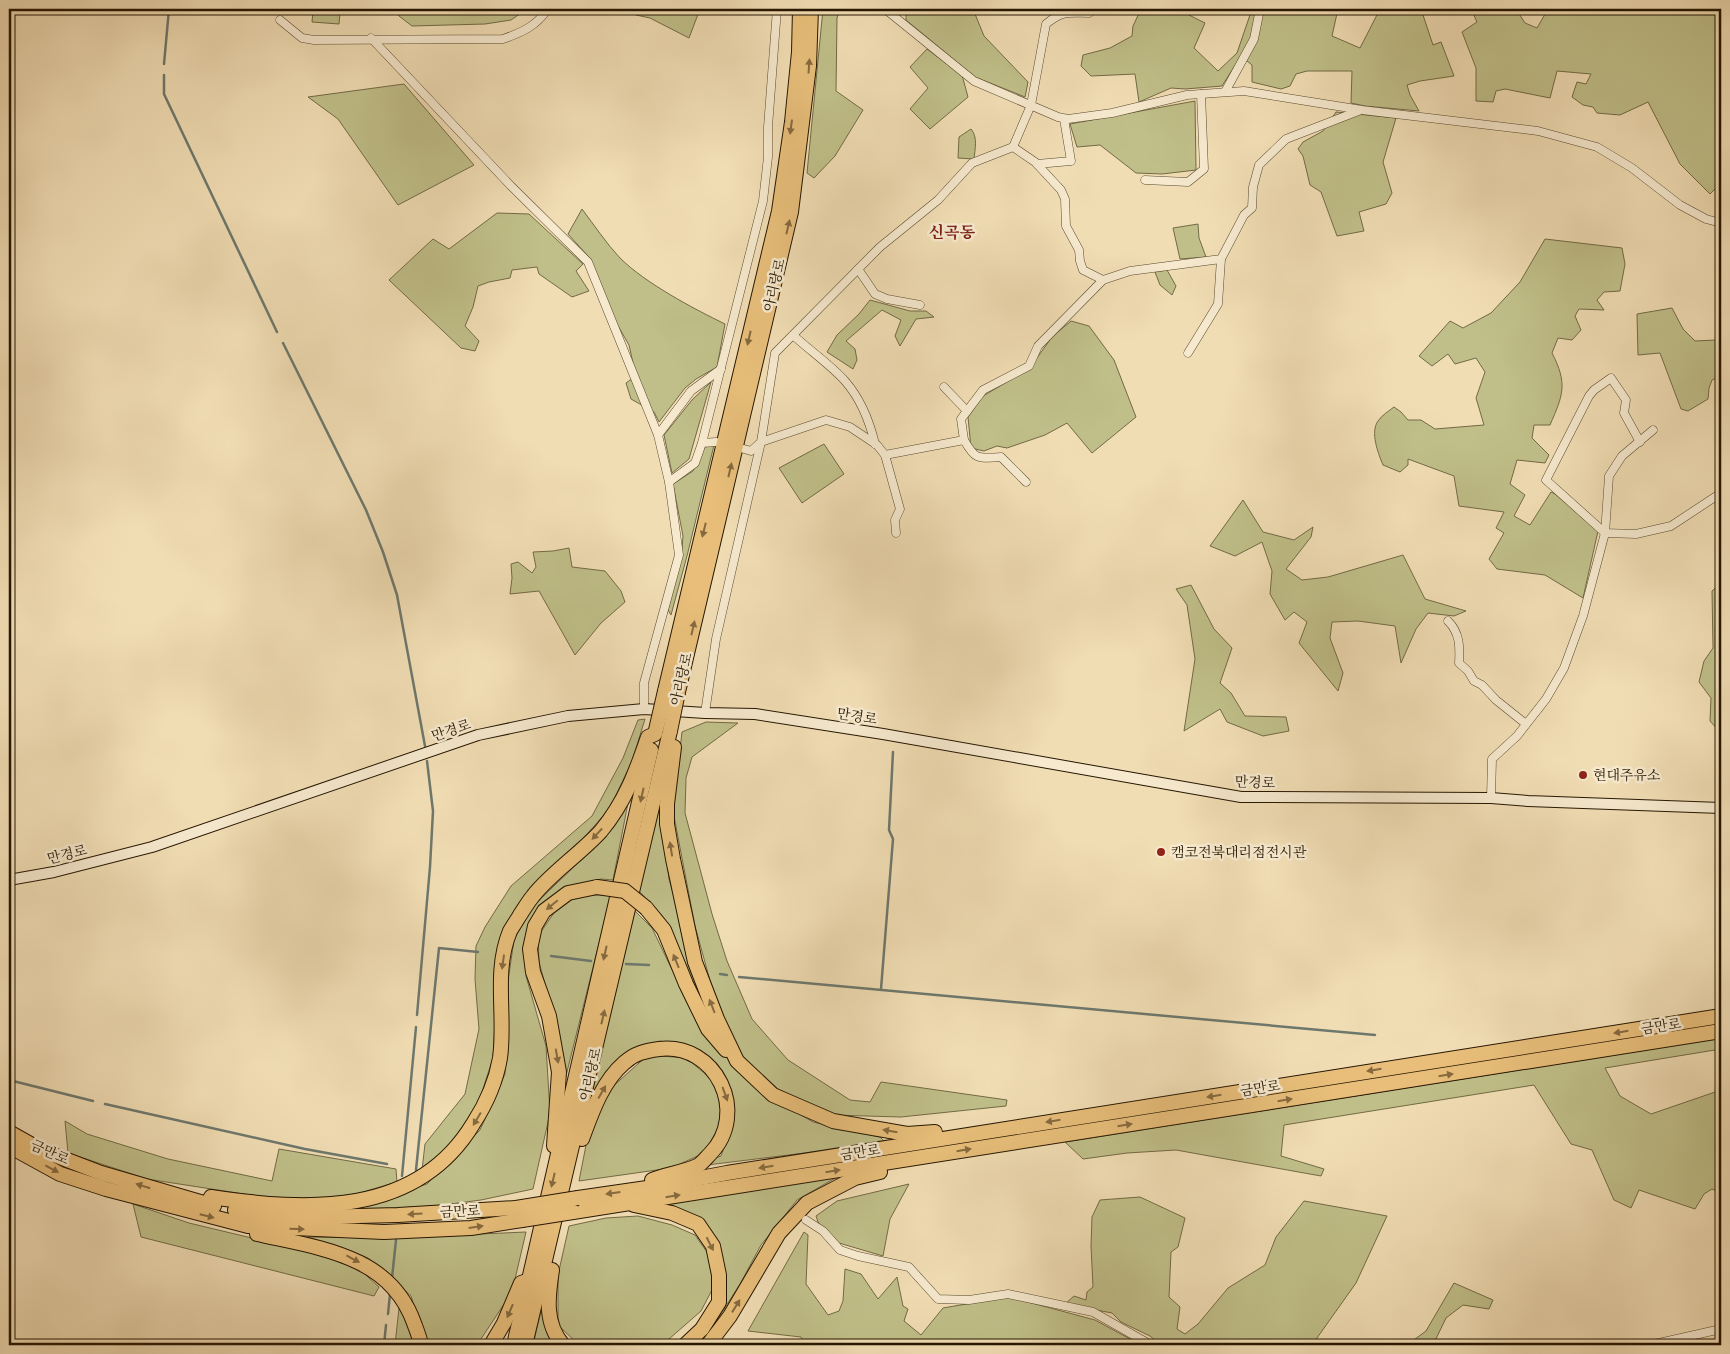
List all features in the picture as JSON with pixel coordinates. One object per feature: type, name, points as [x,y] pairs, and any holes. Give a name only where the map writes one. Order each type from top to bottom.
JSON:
[{"type":"highway","name":"아리랑로","points":[[514,1345],[566,1150],[779,211],[792,122],[799,52],[800,9]]},
{"type":"highway","name":"아리랑로","points":[[671,692],[791,212],[809,66],[812,9]]},
{"type":"highway","points":[[207,1205],[211,1197],[261,1204],[311,1207],[340,1204],[394,1191],[429,1172],[450,1154],[468,1132],[483,1108],[494,1084],[503,1036],[500,979],[504,953],[511,930],[533,896],[601,830],[623,801],[648,737],[662,733],[675,738],[667,804],[667,824],[695,962],[717,1020],[737,1061]]},
{"type":"highway","points":[[647,1188],[648,1181],[700,1164],[717,1147],[726,1125],[728,1100],[722,1086],[708,1065],[694,1056],[671,1048],[640,1052],[625,1062],[612,1075],[593,1109],[580,1143],[566,1150],[553,1146],[560,1072],[549,1016],[533,972],[530,949],[534,926],[544,911],[568,893],[597,887],[625,890],[639,900],[664,930],[686,984],[708,1029],[737,1061],[773,1095],[833,1121],[907,1134],[968,1130],[970,1135]]},
{"type":"highway","name":"금만로","points":[[9,1146],[60,1174],[106,1189],[248,1226],[384,1232],[471,1228],[578,1198],[1721,1016]]},
{"type":"highway","name":"금만로","points":[[9,1132],[41,1150],[101,1173],[207,1205],[278,1218],[573,1212],[1721,1032]]},
{"type":"highway","name":"아리랑로","points":[[525,1345],[546,1259],[566,1150]]},
{"type":"highway","points":[[708,1345],[730,1316],[779,1233],[807,1203],[855,1178],[916,1164],[916,1158]]},
{"type":"highway","points":[[624,1203],[672,1213],[698,1224],[713,1246],[719,1274],[719,1302],[702,1329],[685,1345]]},
{"type":"highway","points":[[248,1226],[244,1231],[345,1255],[373,1270],[400,1294],[411,1315],[421,1345]]},
{"type":"highway","points":[[546,1259],[552,1269],[547,1300],[551,1324],[563,1345]]},
{"type":"highway","points":[[491,1345],[504,1323],[521,1284],[530,1280]]},
{"type":"street","points":[[280,20],[302,38],[314,40],[371,38],[503,39],[526,31],[542,18],[548,9]]},
{"type":"street","points":[[669,482],[694,463],[702,443],[763,201],[768,157],[768,127],[777,9]]},
{"type":"street","points":[[885,9],[974,80],[1064,119],[1112,113],[1187,94],[1244,91],[1362,110],[1538,131],[1597,147],[1632,168],[1680,205],[1706,219],[1721,223]]},
{"type":"street","points":[[1225,92],[1254,39],[1260,9]]},
{"type":"street","points":[[705,713],[716,640],[761,442],[775,353],[880,247],[938,200],[972,163],[1013,147],[1031,105],[1046,24],[1055,17],[1065,13],[1089,13]]},
{"type":"street","points":[[371,38],[511,186],[588,262],[658,434],[669,482],[679,555],[644,683],[644,709]]},
{"type":"street","points":[[1145,180],[1188,182],[1204,169],[1201,94]]},
{"type":"street","points":[[1188,352],[1218,304],[1221,259],[1244,215],[1252,208],[1253,188],[1259,165],[1286,139],[1362,110]]},
{"type":"street","points":[[1037,164],[1071,161],[1064,119]]},
{"type":"street","points":[[1013,147],[1037,164],[1061,190],[1064,199],[1066,226],[1079,250],[1083,270],[1103,280]]},
{"type":"street","points":[[1026,482],[1001,457],[982,458],[972,454],[964,440],[961,419],[983,390],[1029,366],[1038,346],[1103,280],[1130,271],[1221,259]]},
{"type":"street","points":[[858,269],[875,294],[887,299],[920,305]]},
{"type":"street","points":[[793,335],[845,382],[858,400],[872,429],[876,444]]},
{"type":"street","points":[[658,434],[691,391],[721,369]]},
{"type":"street","points":[[1640,442],[1624,413],[1626,400],[1612,378],[1594,390],[1590,396],[1546,480],[1605,533],[1636,534],[1671,526],[1721,493]]},
{"type":"street","points":[[944,388],[967,411]]},
{"type":"street","points":[[744,449],[751,451],[761,442],[826,420],[850,427],[876,444],[886,455],[900,509],[895,520],[896,533]]},
{"type":"street","points":[[1491,798],[1492,759],[1517,736],[1546,699],[1564,668],[1583,616],[1605,533],[1609,476],[1622,456],[1653,430]]},
{"type":"street","points":[[886,455],[964,440]]},
{"type":"street","points":[[702,443],[716,442]]},
{"type":"street","points":[[1448,621],[1452,624],[1461,645],[1459,663],[1474,680],[1526,724]]},
{"type":"street","name":"만경로","points":[[9,880],[54,872],[152,846],[478,735],[568,716],[644,709],[755,714],[890,735],[1241,797],[1491,798],[1721,808]]},
{"type":"street","points":[[806,1220],[823,1231],[840,1250],[858,1256],[908,1266],[938,1299],[968,1300],[1008,1294],[1092,1312],[1151,1345]]},
{"type":"street","points":[[1650,1345],[1721,1329]]},
{"type":"shaded area","points":[[394,9],[527,9],[511,20],[485,24],[412,26],[399,16]]},
{"type":"shaded area","points":[[622,9],[700,9],[689,38],[650,18]]},
{"type":"shaded area","points":[[823,9],[840,9],[837,18],[836,91],[863,110],[835,156],[814,178],[807,173]]},
{"type":"shaded area","points":[[906,9],[973,9],[984,36],[1028,82],[1025,97],[975,77],[906,20]]},
{"type":"shaded area","points":[[1141,9],[1177,9],[1205,23],[1194,48],[1218,71],[1237,53],[1252,9],[1338,9],[1332,36],[1360,48],[1380,9],[1421,9],[1433,45],[1441,42],[1454,76],[1407,85],[1419,111],[1365,106],[1351,103],[1352,71],[1307,71],[1296,74],[1290,86],[1281,89],[1252,82],[1252,65],[1241,56],[1222,86],[1185,89],[1171,88],[1139,102],[1135,74],[1091,76],[1081,66],[1083,55],[1110,48],[1132,36],[1133,26]]},
{"type":"shaded area","points":[[1476,9],[1503,9],[1504,12],[1516,9],[1525,23],[1537,28],[1548,9],[1721,9],[1721,183],[1710,194],[1680,164],[1648,102],[1620,115],[1597,113],[1593,107],[1583,105],[1572,97],[1577,82],[1586,84],[1591,74],[1557,71],[1550,98],[1505,89],[1496,91],[1493,102],[1476,101],[1476,68],[1462,32],[1477,22],[1472,11]]},
{"type":"shaded area","points":[[313,11],[340,13],[339,24],[312,22]]},
{"type":"shaded area","points":[[927,49],[962,75],[968,97],[930,129],[910,109],[928,88],[910,67]]},
{"type":"shaded area","points":[[404,84],[474,165],[398,205],[338,119],[308,97]]},
{"type":"shaded area","points":[[1195,101],[1196,170],[1162,174],[1136,173],[1100,145],[1077,147],[1070,124]]},
{"type":"shaded area","points":[[1336,112],[1396,118],[1383,162],[1392,193],[1386,204],[1359,212],[1364,231],[1337,236],[1321,192],[1310,185],[1303,156],[1298,149],[1303,142],[1323,131]]},
{"type":"shaded area","points":[[971,129],[975,139],[974,159],[958,158],[959,137]]},
{"type":"shaded area","points":[[582,209],[610,246],[630,267],[670,295],[725,324],[717,367],[685,388],[659,422],[654,412],[631,399],[626,383],[636,376],[629,345],[605,303],[588,256],[568,234]]},
{"type":"shaded area","points":[[497,213],[529,214],[583,264],[576,271],[589,291],[572,297],[539,274],[537,267],[512,270],[510,278],[478,286],[473,307],[465,326],[479,341],[475,351],[461,348],[389,280],[433,239],[449,249]]},
{"type":"shaded area","points":[[1198,224],[1199,238],[1206,257],[1180,259],[1173,228]]},
{"type":"shaded area","points":[[1545,239],[1622,248],[1625,264],[1620,291],[1604,292],[1597,300],[1604,310],[1579,309],[1575,316],[1581,330],[1572,340],[1558,338],[1552,353],[1562,381],[1561,397],[1550,425],[1534,425],[1532,438],[1549,455],[1545,463],[1517,460],[1510,484],[1525,495],[1514,516],[1530,525],[1551,492],[1598,531],[1583,598],[1545,575],[1497,569],[1489,559],[1504,533],[1496,528],[1504,512],[1459,506],[1454,476],[1408,459],[1408,465],[1400,472],[1383,465],[1375,437],[1378,421],[1394,407],[1408,420],[1421,420],[1435,429],[1484,425],[1476,398],[1485,372],[1476,358],[1455,364],[1448,354],[1432,366],[1419,356],[1450,321],[1463,328],[1491,313],[1520,282]]},
{"type":"shaded area","points":[[1167,270],[1176,286],[1172,295],[1160,285],[1155,272]]},
{"type":"shaded area","points":[[870,300],[910,311],[926,311],[934,317],[916,319],[900,346],[895,336],[901,320],[882,310],[846,341],[855,349],[857,360],[853,369],[827,352],[837,335],[859,314]]},
{"type":"shaded area","points":[[1672,308],[1683,329],[1695,341],[1716,340],[1721,348],[1721,376],[1712,380],[1708,399],[1688,411],[1681,409],[1660,353],[1638,355],[1637,314]]},
{"type":"shaded area","points":[[1071,321],[1089,326],[1114,360],[1136,417],[1092,453],[1067,423],[1045,435],[1007,448],[997,446],[984,451],[971,448],[968,417],[983,396],[1029,369],[1052,337]]},
{"type":"shaded area","points":[[711,382],[689,459],[672,473],[664,435],[692,400]]},
{"type":"shaded area","points":[[824,444],[844,474],[802,503],[779,468]]},
{"type":"shaded area","points":[[714,445],[671,615],[668,610],[682,549],[683,536],[673,484],[693,471],[705,447]]},
{"type":"shaded area","points":[[1243,500],[1263,532],[1294,540],[1313,527],[1311,537],[1286,569],[1302,580],[1328,577],[1403,555],[1425,599],[1466,611],[1454,616],[1428,613],[1416,629],[1401,663],[1395,626],[1358,621],[1332,622],[1330,638],[1343,673],[1338,691],[1299,643],[1307,622],[1294,612],[1285,620],[1270,594],[1272,571],[1262,542],[1235,556],[1210,546]]},
{"type":"shaded area","points":[[569,548],[572,567],[605,571],[621,591],[625,602],[601,623],[575,655],[539,591],[510,594],[511,564],[518,562],[532,573],[536,567],[533,552]]},
{"type":"shaded area","points":[[1721,583],[1721,733],[1710,721],[1711,698],[1699,682],[1704,661],[1713,648],[1712,591]]},
{"type":"shaded area","points":[[1191,585],[1214,629],[1232,648],[1220,683],[1231,693],[1245,716],[1286,717],[1289,731],[1263,736],[1227,722],[1220,709],[1184,731],[1195,659],[1187,605],[1176,589]]},
{"type":"shaded area","points":[[645,719],[632,761],[610,808],[573,850],[532,888],[502,932],[496,958],[493,1058],[478,1104],[449,1147],[422,1170],[425,1144],[465,1094],[479,1029],[475,979],[476,946],[485,927],[511,886],[592,816],[623,758],[638,720]]},
{"type":"shaded area","points":[[706,722],[738,723],[692,757],[686,778],[685,813],[712,914],[727,961],[752,1019],[788,1060],[850,1100],[870,1102],[881,1082],[1007,1100],[1006,1106],[901,1117],[832,1115],[778,1089],[742,1057],[717,1006],[695,926],[673,811],[682,732]]},
{"type":"shaded area","points":[[660,799],[669,879],[700,991],[703,1019],[664,918],[639,891]]},
{"type":"shaded area","points":[[628,803],[613,880],[601,879],[566,888],[545,904],[526,976],[546,1046],[550,1113],[533,1189],[481,1200],[435,1206],[345,1211],[427,1184],[480,1130],[505,1074],[508,981],[514,940],[531,908],[604,838]]},
{"type":"shaded area","points":[[579,895],[611,895],[562,1092],[557,1027],[539,962],[538,936],[556,910]]},
{"type":"shaded area","points":[[634,910],[652,928],[677,980],[709,1038],[760,1091],[813,1122],[880,1137],[886,1143],[691,1167],[721,1156],[731,1128],[733,1098],[694,1050],[660,1041],[620,1057],[590,1097]]},
{"type":"shaded area","points":[[1721,1038],[1721,1049],[1605,1068],[1620,1096],[1651,1114],[1721,1090],[1721,1193],[1712,1189],[1704,1194],[1695,1209],[1639,1190],[1631,1208],[1614,1200],[1592,1150],[1571,1144],[1534,1085],[1284,1125],[1281,1156],[1324,1169],[1321,1176],[1176,1150],[1127,1153],[1083,1159],[1065,1142]]},
{"type":"shaded area","points":[[648,1055],[686,1058],[714,1081],[722,1112],[716,1137],[702,1154],[671,1168],[579,1181],[588,1135],[611,1088]]},
{"type":"shaded area","points":[[65,1121],[87,1134],[168,1159],[272,1181],[279,1149],[396,1169],[397,1182],[339,1199],[263,1197],[147,1179],[68,1153]]},
{"type":"shaded area","points":[[837,1177],[797,1200],[761,1245],[740,1284],[707,1336],[698,1345],[691,1345],[726,1289],[704,1226],[654,1204]]},
{"type":"shaded area","points":[[909,1184],[890,1219],[883,1256],[839,1243],[818,1222],[816,1216],[837,1201]]},
{"type":"shaded area","points":[[1140,1197],[1185,1218],[1178,1247],[1171,1252],[1169,1297],[1180,1307],[1177,1329],[1185,1334],[1198,1324],[1228,1288],[1265,1265],[1276,1237],[1304,1201],[1387,1216],[1356,1283],[1312,1345],[1160,1345],[1150,1336],[1121,1322],[1112,1313],[1065,1304],[1074,1296],[1086,1300],[1087,1292],[1093,1287],[1092,1217],[1100,1200]]},
{"type":"shaded area","points":[[133,1204],[189,1223],[331,1257],[356,1266],[379,1287],[374,1296],[141,1237]]},
{"type":"shaded area","points":[[638,1216],[672,1225],[695,1235],[709,1255],[713,1288],[701,1311],[669,1339],[655,1345],[579,1345],[558,1325],[558,1275],[569,1226],[606,1218]]},
{"type":"shaded area","points":[[526,1232],[512,1292],[477,1345],[426,1345],[411,1296],[368,1258],[308,1237],[390,1238]]},
{"type":"shaded area","points":[[804,1232],[808,1235],[806,1284],[828,1315],[839,1311],[843,1301],[845,1269],[861,1274],[878,1299],[897,1277],[903,1306],[908,1309],[904,1321],[921,1335],[943,1308],[1001,1298],[1013,1298],[1095,1320],[1141,1345],[805,1345],[801,1337],[748,1331]]},
{"type":"shaded area","points":[[1454,1283],[1493,1300],[1489,1309],[1463,1305],[1446,1318],[1433,1345],[1407,1345],[1426,1331]]},
{"type":"shaded area","points":[[399,1308],[406,1318],[414,1345],[395,1345]]},
{"type":"shaded area","points":[[541,1311],[557,1345],[533,1345]]},
{"type":"waterway","points":[[164,64],[169,9]]},
{"type":"waterway","points":[[164,75],[164,94],[277,332]]},
{"type":"waterway","points":[[283,343],[366,510],[383,552],[397,595],[425,746]]},
{"type":"waterway","points":[[881,989],[893,839],[889,830],[893,752]]},
{"type":"waterway","points":[[417,1015],[433,811],[427,761]]},
{"type":"waterway","points":[[416,1170],[439,948],[478,952]]},
{"type":"waterway","points":[[551,956],[591,961]]},
{"type":"waterway","points":[[626,964],[649,965]]},
{"type":"waterway","points":[[720,974],[727,975]]},
{"type":"waterway","points":[[739,977],[1375,1035]]},
{"type":"waterway","points":[[402,1176],[416,1027]]},
{"type":"waterway","points":[[9,1080],[93,1101]]},
{"type":"waterway","points":[[105,1104],[305,1149],[387,1164]]},
{"type":"waterway","points":[[392,1278],[396,1240]]},
{"type":"waterway","points":[[388,1314],[390,1294]]},
{"type":"waterway","points":[[384,1345],[386,1325]]},
{"type":"place","name":"현대주유소","points":[[1583,775]]},
{"type":"place","name":"캠코전북대리점전시관","points":[[1161,852]]},
{"type":"district","name":"신곡동","points":[[952,232]]}]
